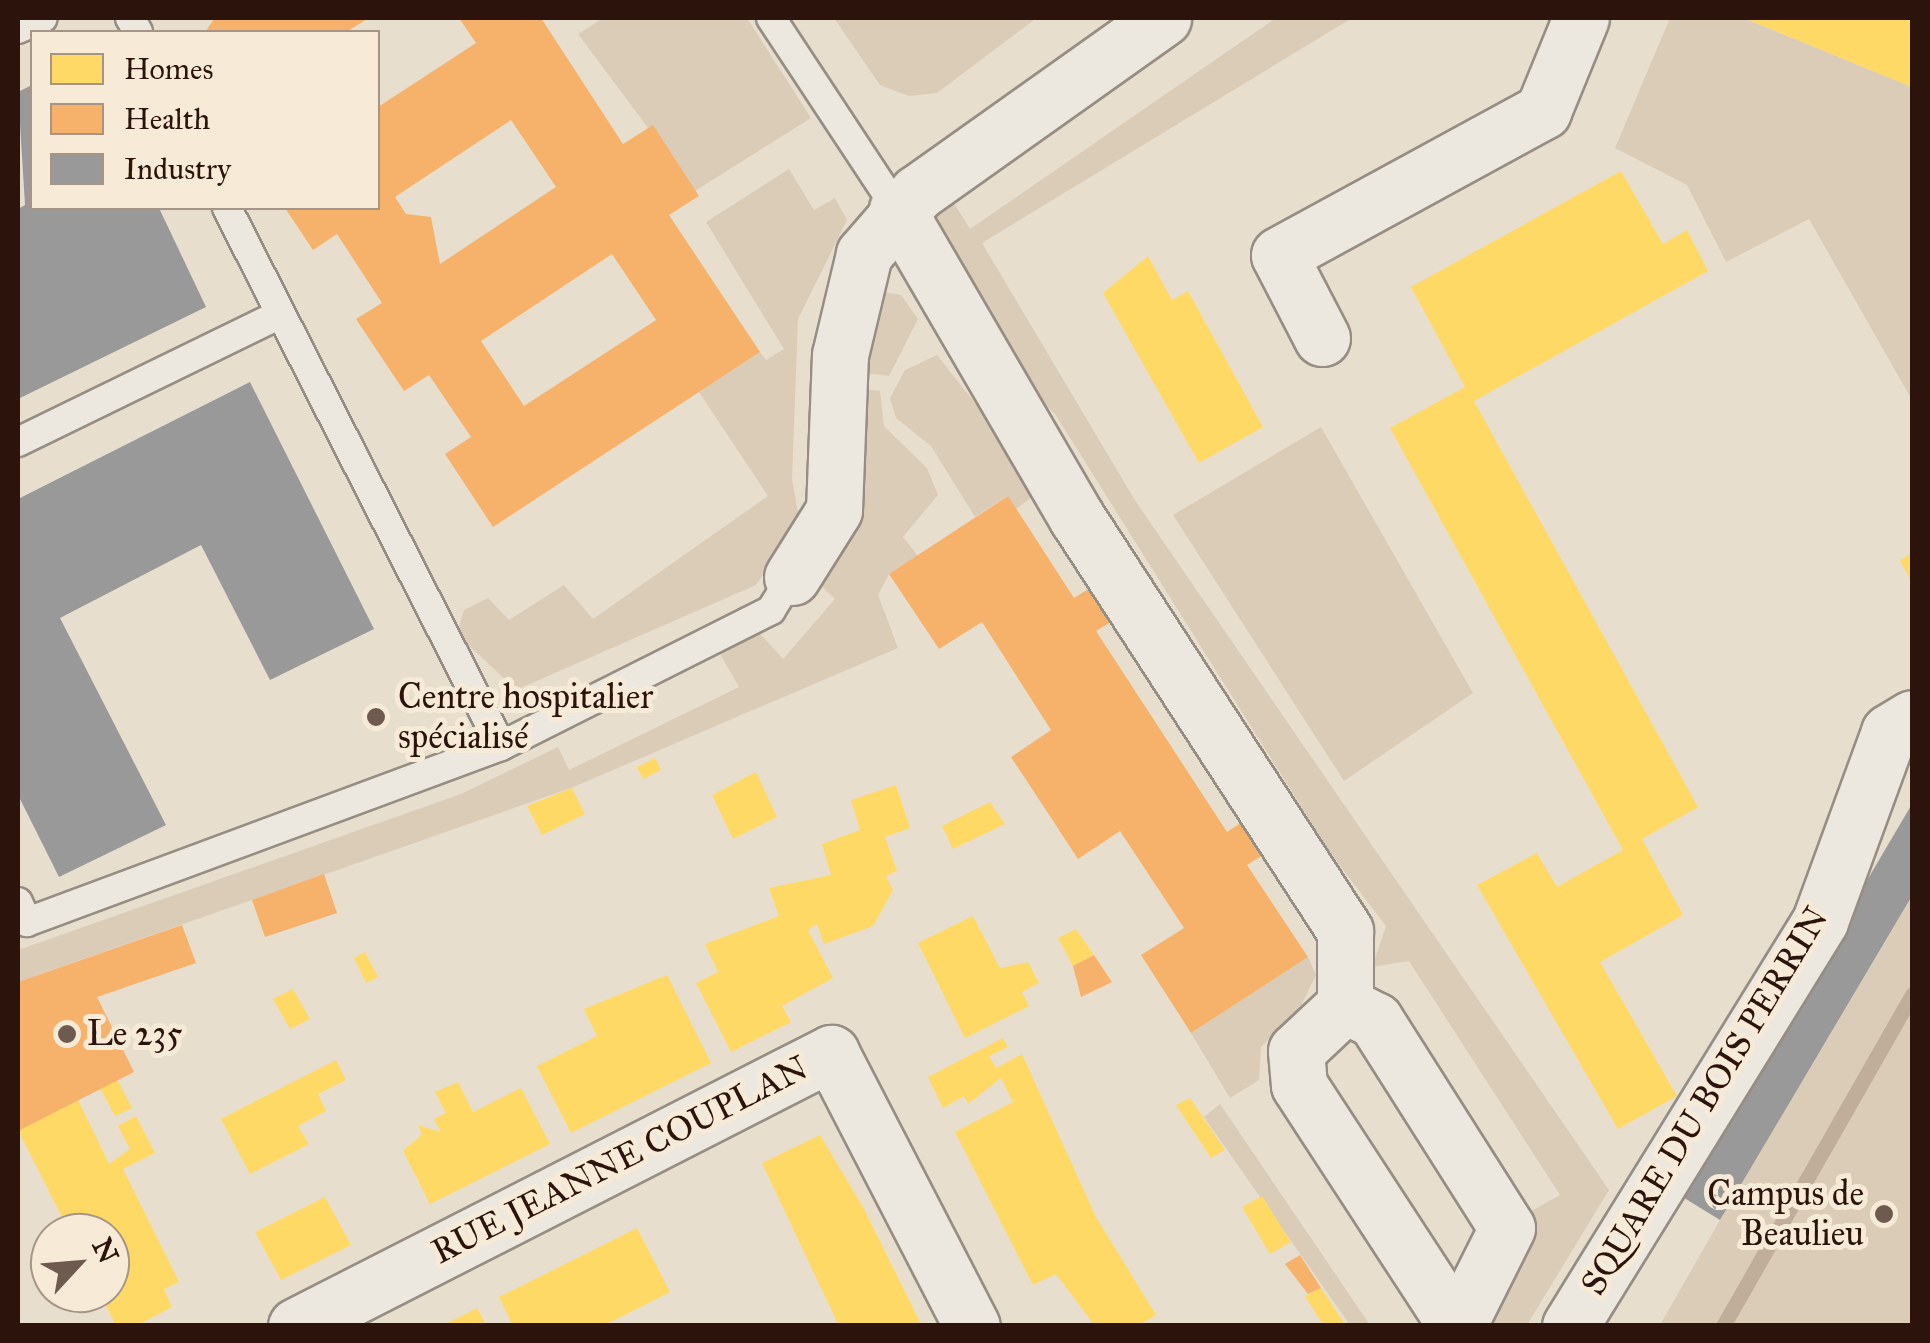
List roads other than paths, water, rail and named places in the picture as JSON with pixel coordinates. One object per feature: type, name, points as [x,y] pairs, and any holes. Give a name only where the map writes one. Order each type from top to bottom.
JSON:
[{"type":"street","points":[[792,577],[834,510],[840,355],[864,254],[897,209],[1162,18]]},
{"type":"street","points":[[1322,338],[1278,255],[1543,111],[1581,18]]},
{"type":"street","points":[[897,209],[1077,518],[1345,931],[1344,1005],[1296,1051],[1299,1085],[1457,1326],[1507,1228],[1374,1020],[1344,1005]]},
{"type":"street","name":"SQUARE DU BOIS PERRIN","points":[[1570,1326],[1820,921],[1888,732],[1912,718]]},
{"type":"street","name":"RUE JEANNE COUPLAN","points":[[296,1326],[831,1053],[972,1326]]},
{"type":"lane","points":[[18,29],[42,18]]},
{"type":"lane","points":[[771,18],[897,209]]},
{"type":"lane","points":[[228,210],[502,746]]},
{"type":"lane","points":[[18,442],[281,314]]},
{"type":"lane","points":[[18,902],[27,922],[502,746],[772,610],[792,577]]},
{"type":"waterway","points":[[1723,1326],[1912,994]]},
{"type":"place","name":"Centre hospitalier spécialisé","points":[[376,717]]},
{"type":"place","name":"Le 235","points":[[67,1034]]},
{"type":"place","name":"Campus de Beaulieu","points":[[1884,1214]]}]
